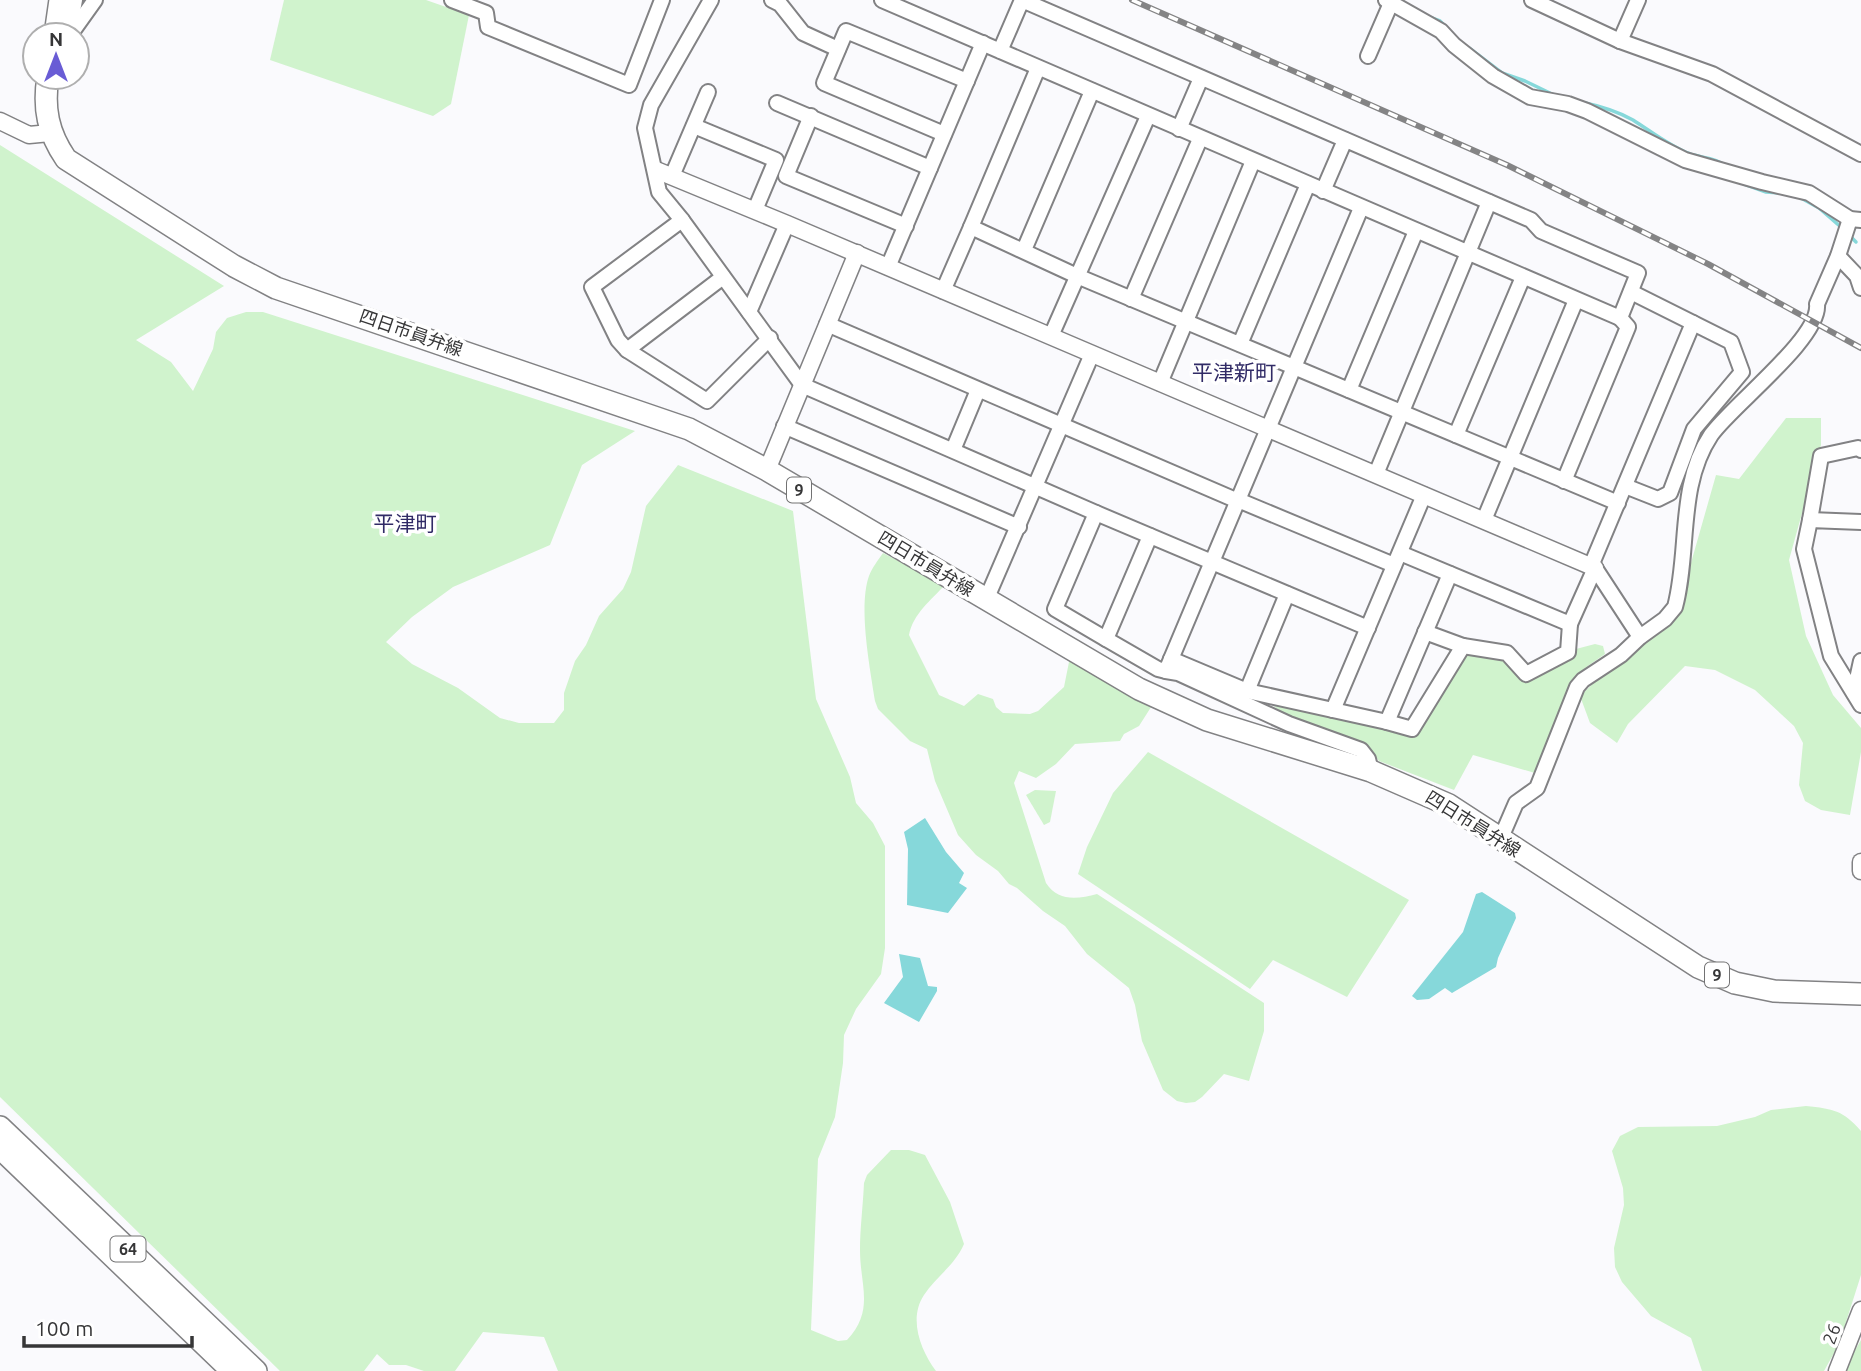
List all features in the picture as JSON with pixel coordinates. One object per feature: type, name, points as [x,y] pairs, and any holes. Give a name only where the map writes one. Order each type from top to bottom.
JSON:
[{"type":"main road","points":[[57,21],[60,0]]},
{"type":"main road","name":"四日市員弁線","points":[[47,91],[46,116],[50,133],[66,159],[234,265],[276,288],[689,429],[767,470],[1139,689],[1207,720],[1371,771],[1449,805],[1698,967],[1735,983],[1774,990],[1861,994]]},
{"type":"main road","name":"64","points":[[0,1127],[256,1371]]},
{"type":"main road","name":"64","points":[[0,1148],[232,1371]]},
{"type":"street","points":[[71,21],[75,0]]},
{"type":"street","points":[[79,21],[95,0]]},
{"type":"street","points":[[452,0],[486,13],[488,27],[629,85],[662,0]]},
{"type":"street","points":[[711,0],[647,113],[646,136],[659,192],[802,384],[1368,628]]},
{"type":"street","points":[[772,0],[779,4],[803,33],[838,49]]},
{"type":"street","points":[[882,0],[1619,318],[1628,327],[1564,481]]},
{"type":"street","points":[[1000,51],[1022,0],[1531,220],[1541,231],[1639,273],[1619,318]]},
{"type":"street","points":[[1532,0],[1620,41],[1712,74],[1861,154]]},
{"type":"street","points":[[1620,41],[1638,0]]},
{"type":"street","points":[[1368,56],[1388,1],[1441,31],[1493,76],[1530,97],[1568,104],[1587,111],[1685,160],[1809,193],[1853,221],[1804,339],[1720,424],[1706,445],[1689,493],[1675,607],[1665,619],[1621,655],[1589,675],[1577,687],[1537,788],[1516,803],[1500,840]]},
{"type":"street","points":[[944,134],[824,83],[838,49],[846,31],[967,81]]},
{"type":"street","points":[[888,267],[983,43]]},
{"type":"street","points":[[943,291],[1038,68]]},
{"type":"street","points":[[1179,129],[1201,78]]},
{"type":"street","points":[[1024,250],[1092,91]]},
{"type":"street","points":[[672,176],[708,92]]},
{"type":"street","points":[[777,103],[930,168]]},
{"type":"street","points":[[811,116],[786,176],[905,226]]},
{"type":"street","points":[[1051,336],[1148,116]]},
{"type":"street","points":[[0,121],[29,135],[50,133]]},
{"type":"street","points":[[694,126],[776,160],[755,210]]},
{"type":"street","points":[[1131,299],[1200,139]]},
{"type":"street","points":[[1323,191],[1345,140]]},
{"type":"street","points":[[1160,383],[1253,161]]},
{"type":"street","points":[[656,170],[1593,567],[1640,637]]},
{"type":"street","points":[[1240,344],[1308,184]]},
{"type":"street","points":[[1376,474],[1489,202]]},
{"type":"street","points":[[1096,513],[1055,608],[1158,670],[1168,665],[1361,208]]},
{"type":"street","points":[[682,220],[592,287],[618,340],[627,350],[707,401],[770,338]]},
{"type":"street","points":[[749,312],[787,224]]},
{"type":"street","points":[[971,227],[1077,276],[1618,503]]},
{"type":"street","points":[[1349,390],[1416,231]]},
{"type":"street","points":[[1840,248],[1861,288]]},
{"type":"street","points":[[767,470],[857,253]]},
{"type":"street","points":[[627,350],[723,277]]},
{"type":"street","points":[[1456,435],[1522,277]]},
{"type":"street","points":[[1625,486],[1658,499],[1670,493],[1694,429],[1742,372],[1731,342],[1630,292]]},
{"type":"street","points":[[1484,520],[1576,300]]},
{"type":"street","points":[[1425,632],[1463,646],[1507,653],[1526,674],[1568,652],[1570,624],[1693,323]]},
{"type":"street","points":[[827,324],[1238,500],[1397,559],[1450,574],[1570,624]]},
{"type":"street","points":[[986,600],[1092,354]]},
{"type":"street","points":[[953,450],[978,390]]},
{"type":"street","points":[[784,426],[1018,527]]},
{"type":"street","points":[[1858,699],[1831,656],[1804,549],[1821,456],[1858,447],[1861,450]]},
{"type":"street","points":[[1333,710],[1424,495]]},
{"type":"street","points":[[1810,520],[1861,522]]},
{"type":"street","points":[[1106,639],[1150,536]]},
{"type":"street","points":[[1387,722],[1450,574]]},
{"type":"street","points":[[1247,691],[1287,594]]},
{"type":"street","points":[[1168,665],[1247,691],[1412,729],[1463,646]]},
{"type":"street","points":[[1858,699],[1861,661]]},
{"type":"street","points":[[1168,665],[1178,673],[1289,724],[1361,750],[1368,759],[1371,771]]},
{"type":"street","points":[[1861,862],[1861,871]]},
{"type":"street","name":"26","points":[[1837,1371],[1861,1310]]},
{"type":"green space","points":[[284,0],[426,0],[469,15],[451,104],[433,116],[270,60]]},
{"type":"green space","points":[[0,145],[224,286],[136,340],[171,362],[193,391],[213,349],[216,332],[227,318],[246,312],[263,312],[635,431],[582,465],[550,545],[453,587],[412,617],[386,642],[412,664],[458,688],[500,718],[519,723],[554,723],[564,710],[564,693],[575,661],[586,645],[599,616],[623,589],[631,572],[646,506],[678,465],[793,511],[816,699],[850,777],[856,803],[873,823],[885,846],[885,948],[881,974],[856,1009],[844,1035],[835,1117],[818,1159],[811,1330],[838,1341],[847,1340],[861,1318],[864,1297],[860,1233],[867,1175],[891,1150],[909,1150],[925,1155],[950,1202],[964,1244],[919,1304],[918,1334],[936,1371],[558,1371],[544,1337],[483,1332],[455,1371],[424,1371],[406,1365],[389,1365],[377,1354],[364,1371],[280,1371],[0,1097]]},
{"type":"green space","points":[[1786,418],[1821,418],[1821,445],[1789,560],[1806,636],[1833,695],[1861,728],[1861,752],[1850,815],[1821,810],[1805,801],[1799,785],[1803,743],[1794,726],[1755,690],[1715,670],[1685,666],[1628,724],[1617,743],[1590,723],[1580,696],[1671,609],[1687,577],[1716,475],[1739,479]]},
{"type":"green space","points":[[883,553],[945,585],[918,614],[909,635],[939,695],[964,706],[978,694],[993,699],[996,707],[1003,713],[1030,714],[1038,711],[1064,687],[1070,657],[1153,704],[1139,726],[1124,734],[1120,741],[1075,744],[1056,764],[1036,778],[1019,771],[1014,783],[1046,883],[1051,889],[1069,897],[1097,894],[1264,1003],[1264,1031],[1249,1081],[1224,1074],[1202,1097],[1195,1102],[1186,1103],[1177,1101],[1163,1090],[1142,1041],[1129,988],[1087,954],[1065,926],[1009,884],[958,835],[935,781],[927,749],[910,741],[878,709],[875,701],[866,638],[865,604],[869,576]]},
{"type":"green space","points":[[1595,644],[1603,646],[1605,654],[1585,668],[1570,686],[1535,773],[1473,755],[1454,790],[1379,761],[1365,743],[1292,719],[1268,702],[1413,730],[1463,648],[1503,659],[1526,679],[1576,649]]},
{"type":"green space","points":[[1148,752],[1409,900],[1347,997],[1273,960],[1250,989],[1078,874],[1087,847],[1113,793]]},
{"type":"green space","points":[[1035,790],[1056,791],[1050,822],[1044,825],[1026,795]]},
{"type":"green space","points":[[1806,1106],[1837,1112],[1861,1131],[1861,1275],[1839,1344],[1824,1371],[1702,1371],[1691,1338],[1651,1316],[1622,1282],[1615,1267],[1614,1248],[1624,1205],[1623,1188],[1612,1151],[1620,1136],[1638,1127],[1717,1126],[1755,1117],[1771,1110]]},
{"type":"green space","points":[[1861,1340],[1861,1371],[1843,1371]]},
{"type":"water","points":[[925,818],[946,852],[964,873],[959,883],[967,888],[948,913],[907,905],[908,849],[904,832]]},
{"type":"water","points":[[1482,892],[1515,913],[1516,918],[1496,967],[1452,993],[1445,988],[1429,999],[1417,1000],[1412,996],[1463,932],[1476,894]]},
{"type":"water","points":[[899,954],[920,958],[928,986],[937,987],[919,1022],[884,1003],[903,977]]},
{"type":"waterway","points":[[1429,17],[1440,21],[1446,27]]},
{"type":"waterway","points":[[1469,48],[1502,73],[1554,95]]},
{"type":"waterway","points":[[1581,102],[1621,114],[1682,151],[1714,160],[1726,167]]},
{"type":"waterway","points":[[1744,184],[1766,192],[1780,193]]},
{"type":"waterway","points":[[1801,198],[1819,208],[1842,228]]},
{"type":"waterway","points":[[1850,236],[1856,242]]},
{"type":"railway","points":[[1132,0],[1507,165],[1708,264],[1861,348]]},
{"type":"district","name":"平津新町","points":[[1234,373]]},
{"type":"district","name":"平津町","points":[[405,524]]}]
